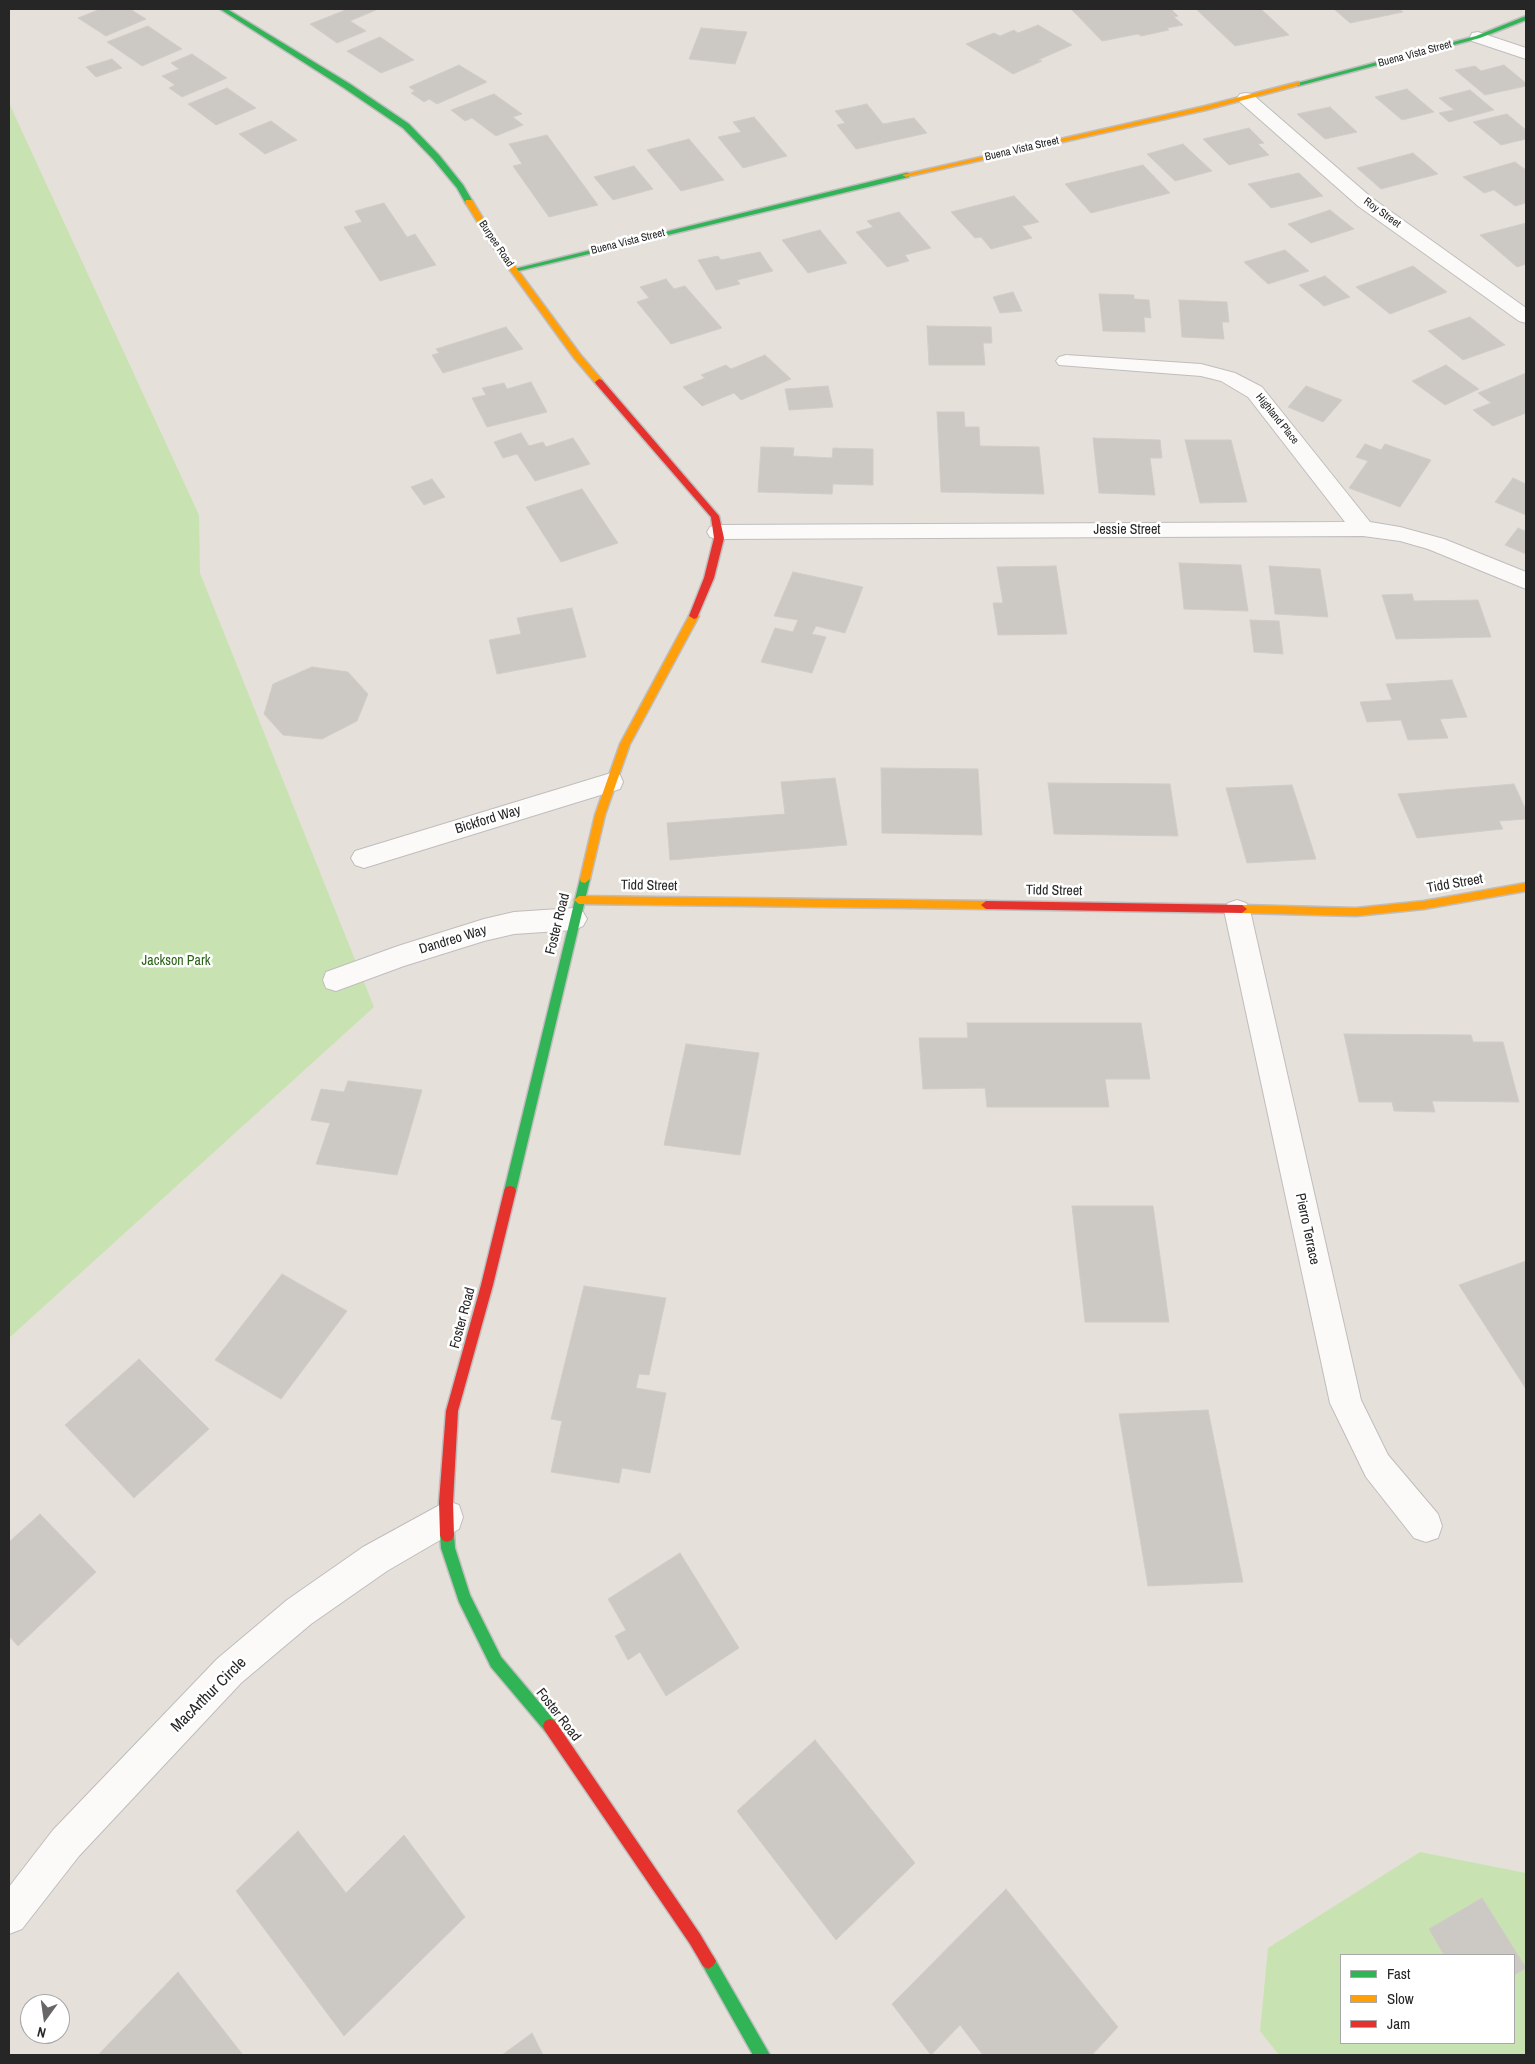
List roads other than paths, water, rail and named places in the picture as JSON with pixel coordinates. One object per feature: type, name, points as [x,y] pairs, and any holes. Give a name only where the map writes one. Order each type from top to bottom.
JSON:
[{"type":"street","name":"Burpee Road","points":[[223,9],[347,86],[406,126],[436,157],[460,187],[495,244],[577,356],[715,516],[718,532]]},
{"type":"street","name":"Buena Vista Street","points":[[514,270],[848,188],[1246,98],[1478,37],[1526,18]]},
{"type":"street","points":[[1478,37],[1526,54]]},
{"type":"street","name":"Roy Street","points":[[1246,98],[1365,202],[1526,317]]},
{"type":"street","name":"Highland Place","points":[[1066,361],[1201,370],[1228,377],[1255,392],[1363,529]]},
{"type":"street","name":"Jessie Street","points":[[718,532],[1363,529],[1400,534],[1436,544],[1526,580]]},
{"type":"street","name":"Foster Road","points":[[718,532],[719,538],[709,578],[690,622],[625,744],[600,815],[487,1285],[452,1411],[447,1517],[448,1548],[464,1597],[496,1662],[555,1732],[696,1939],[762,2055]]},
{"type":"street","name":"Bickford Way","points":[[364,858],[611,782]]},
{"type":"street","name":"Tidd Street","points":[[577,910],[1237,910],[1356,912],[1424,905],[1526,887]]},
{"type":"street","name":"Dandreo Way","points":[[336,980],[398,957],[484,930],[577,910]]},
{"type":"street","name":"Pierro Terrace","points":[[1237,910],[1346,1403],[1377,1466],[1426,1526]]},
{"type":"street","name":"MacArthur Circle","points":[[9,1916],[66,1843],[229,1671],[299,1612],[375,1559],[447,1517]]},
{"type":"park label","name":"Jackson Park","points":[[176,961]]}]
